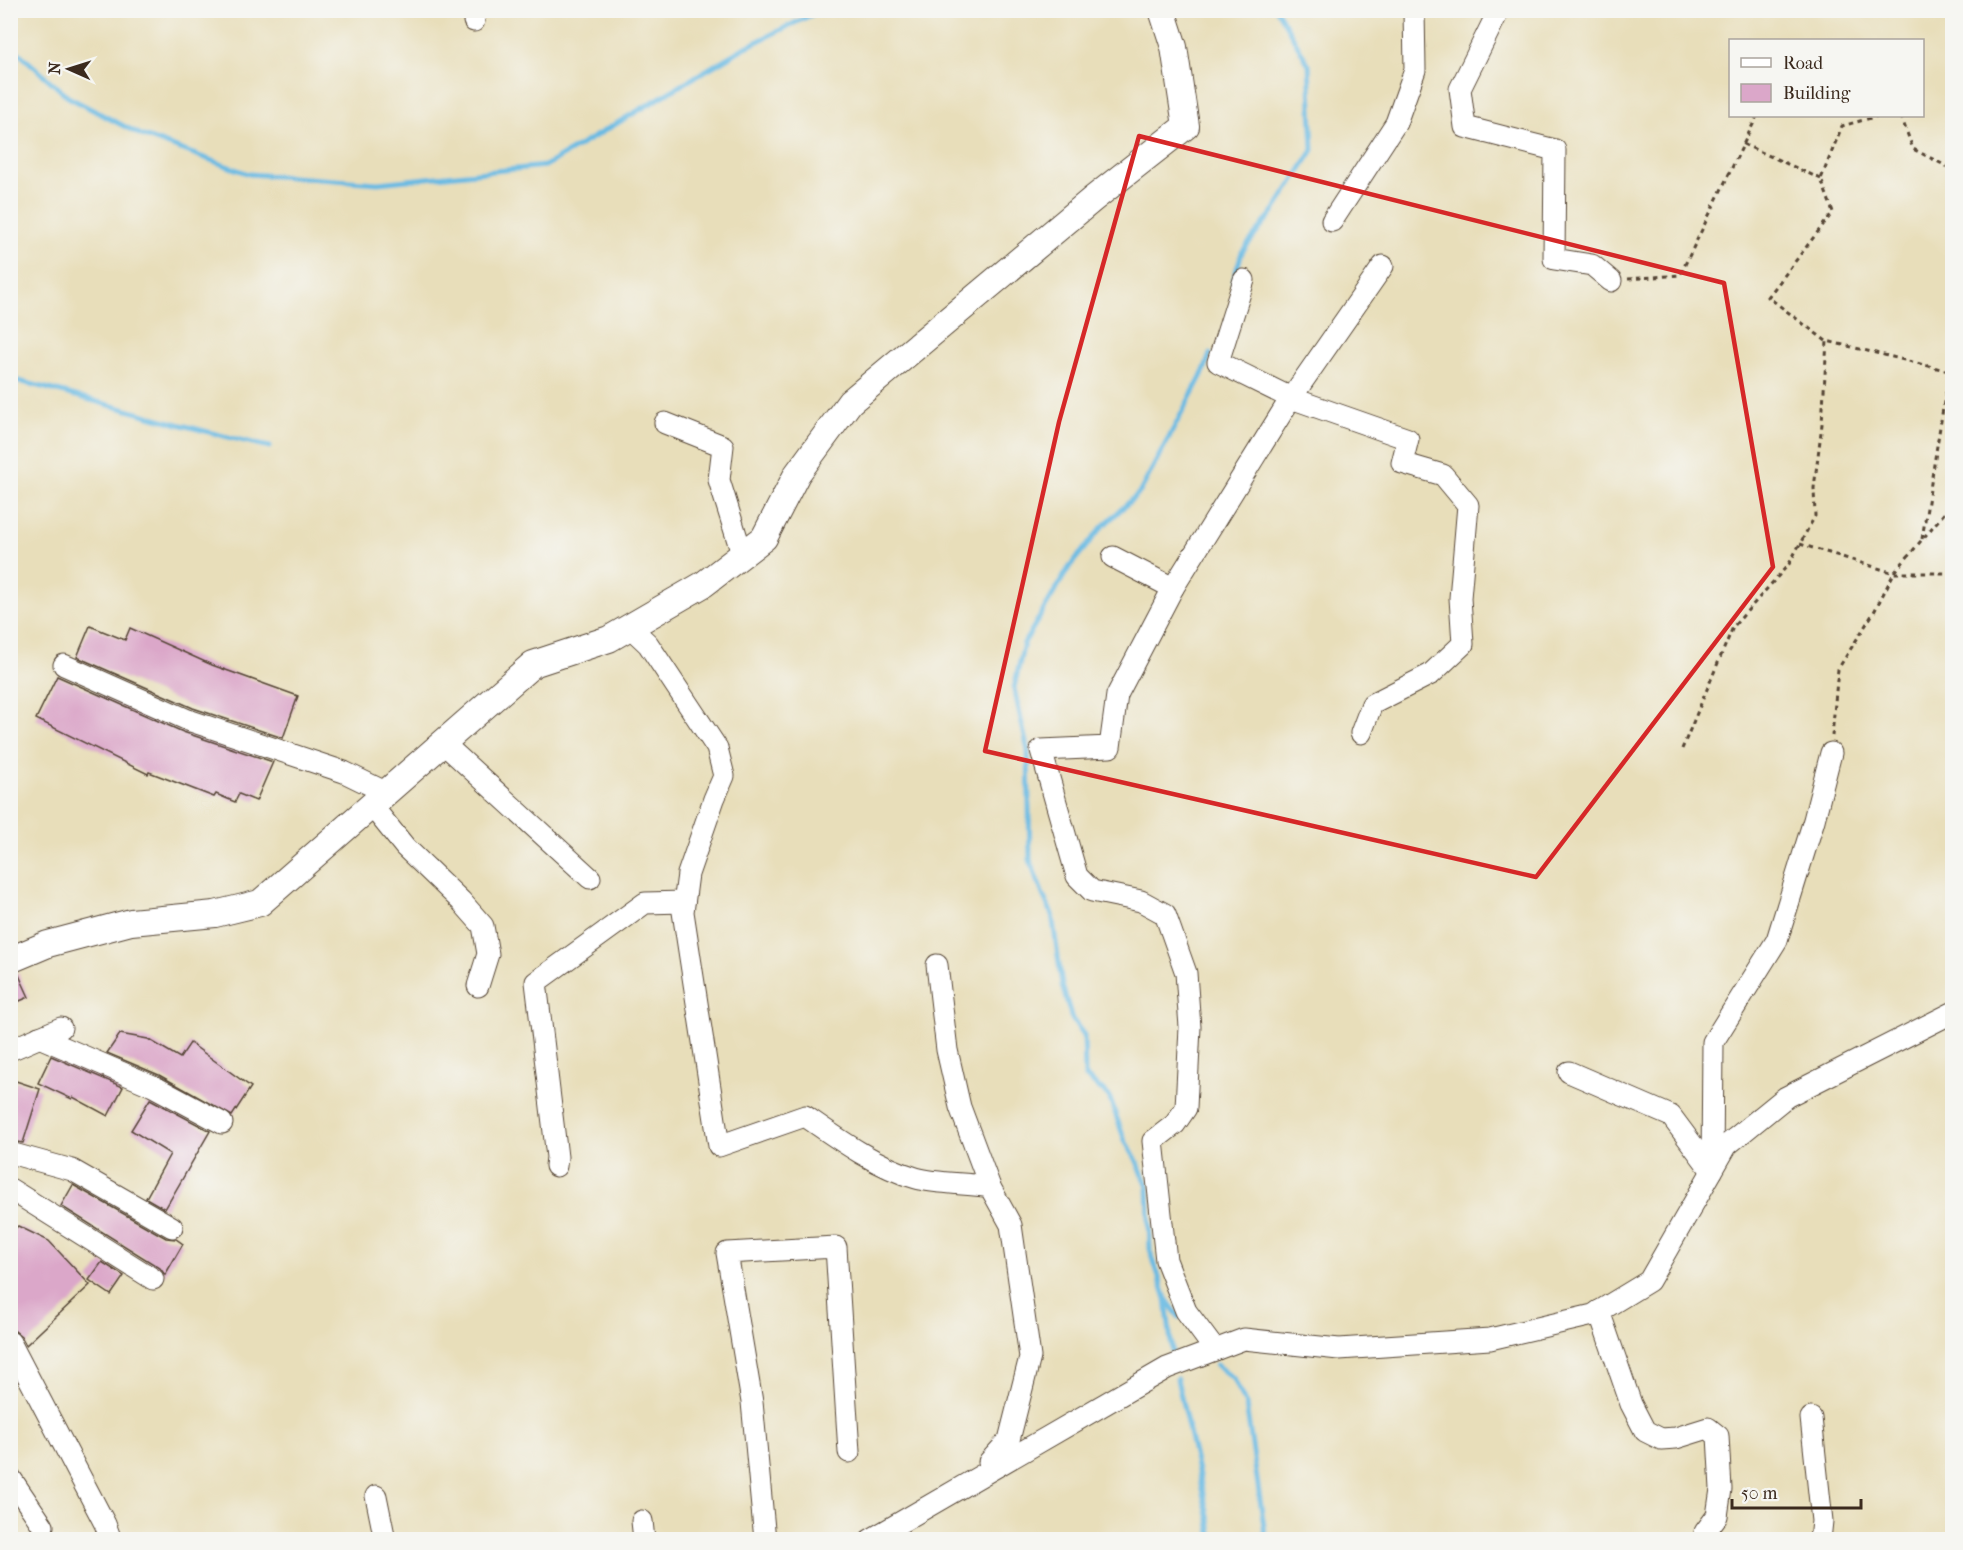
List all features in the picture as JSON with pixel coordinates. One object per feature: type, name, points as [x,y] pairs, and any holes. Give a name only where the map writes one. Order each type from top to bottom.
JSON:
[{"type":"street","points":[[10,960],[48,944],[131,922],[215,915],[260,903],[533,664],[609,639],[704,584],[764,538],[797,474],[850,402],[1093,199],[1186,126],[1174,47],[1162,10]]},
{"type":"street","points":[[1332,221],[1396,123],[1414,70],[1414,10]]},
{"type":"street","points":[[1499,10],[1460,90],[1465,127],[1556,150],[1554,259],[1592,265],[1611,281]]},
{"type":"street","points":[[1215,1350],[1186,1311],[1166,1260],[1153,1141],[1175,1124],[1186,1108],[1190,1027],[1186,973],[1165,914],[1141,902],[1092,891],[1077,876],[1041,750],[1110,747],[1117,695],[1173,588],[1291,398],[1383,266]]},
{"type":"street","points":[[1244,280],[1218,362],[1291,398],[1408,439],[1402,463],[1443,475],[1468,505],[1460,598],[1463,644],[1431,674],[1372,704],[1361,733]]},
{"type":"street","points":[[665,423],[723,446],[719,480],[742,554]]},
{"type":"street","points":[[1113,557],[1173,588]]},
{"type":"street","points":[[630,627],[648,644],[717,748],[724,776],[687,874],[683,912],[719,1146],[805,1116],[845,1144],[888,1167],[916,1178],[990,1187]]},
{"type":"street","points":[[64,665],[188,720],[344,772],[379,800],[405,847],[461,901],[483,926],[488,954],[478,986]]},
{"type":"street","points":[[443,743],[590,878]]},
{"type":"street","points":[[1712,1171],[1713,1042],[1777,940],[1814,820],[1831,753]]},
{"type":"street","points":[[556,1166],[536,982],[645,903],[684,902]]},
{"type":"street","points":[[937,965],[947,1050],[960,1107],[990,1187],[1011,1225],[1030,1357],[1009,1440],[972,1480]]},
{"type":"street","points":[[870,1539],[1167,1368],[1244,1340],[1339,1350],[1490,1339],[1593,1315],[1649,1281],[1727,1145],[1785,1097],[1953,1013]]},
{"type":"street","points":[[10,1050],[61,1028]]},
{"type":"street","points":[[39,1037],[153,1086],[222,1123]]},
{"type":"street","points":[[1569,1072],[1671,1116],[1712,1171]]},
{"type":"street","points":[[10,1183],[16,1154],[72,1170],[172,1227]]},
{"type":"street","points":[[10,1190],[153,1280]]},
{"type":"street","points":[[765,1539],[752,1402],[727,1253],[836,1247],[849,1452]]},
{"type":"street","points":[[1599,1311],[1631,1404],[1645,1431],[1661,1439],[1676,1438],[1708,1428],[1718,1436],[1721,1489],[1717,1516],[1705,1533],[1707,1539]]},
{"type":"street","points":[[10,1342],[111,1539]]},
{"type":"street","points":[[1811,1418],[1822,1521],[1820,1539]]},
{"type":"street","points":[[10,1477],[44,1526]]},
{"type":"street","points":[[376,1496],[385,1539]]},
{"type":"path","points":[[1611,281],[1680,275],[1756,117]]},
{"type":"path","points":[[1874,117],[1842,126],[1821,179],[1833,212],[1768,297],[1827,341],[1949,371],[1922,539]]},
{"type":"path","points":[[1901,117],[1913,149],[1953,169]]},
{"type":"path","points":[[1743,144],[1821,179]]},
{"type":"path","points":[[1682,749],[1733,627],[1790,564],[1815,516],[1814,489],[1822,424],[1827,341]]},
{"type":"path","points":[[1831,753],[1838,669],[1874,612],[1894,573],[1953,504]]},
{"type":"path","points":[[1800,544],[1894,573],[1953,573]]},
{"type":"highlighted area","points":[[1139,136],[1724,283],[1773,567],[1536,877],[985,751],[1059,422]]},
{"type":"building","points":[[90,626],[125,640],[130,628],[212,665],[298,696],[283,738],[193,708],[77,657]]},
{"type":"building","points":[[57,676],[183,732],[273,762],[256,801],[239,794],[235,802],[216,794],[214,797],[149,772],[148,774],[36,719]]},
{"type":"building","points":[[18,973],[29,997],[10,1005],[10,975]]},
{"type":"building","points":[[120,1034],[148,1039],[180,1058],[190,1043],[251,1087],[232,1116],[159,1075],[107,1053]]},
{"type":"building","points":[[51,1056],[123,1087],[108,1116],[73,1097],[72,1099],[38,1083]]},
{"type":"building","points":[[16,1081],[40,1089],[23,1143],[10,1141],[10,1100]]},
{"type":"building","points":[[150,1099],[210,1131],[165,1209],[146,1198],[170,1154],[131,1130]]},
{"type":"building","points":[[73,1185],[166,1238],[176,1239],[183,1244],[165,1275],[160,1268],[61,1206]]},
{"type":"building","points":[[18,1226],[49,1241],[90,1285],[26,1345],[21,1336],[10,1327],[10,1233]]},
{"type":"building","points":[[102,1262],[124,1276],[111,1295],[89,1280]]},
{"type":"waterway","points":[[10,45],[68,97],[141,135],[249,174],[378,183],[545,166],[742,49],[821,10]]},
{"type":"waterway","points":[[1233,282],[1242,252],[1276,208],[1313,150],[1309,65],[1277,10]]},
{"type":"waterway","points":[[1172,1352],[1166,1299],[1150,1249],[1148,1187],[1125,1141],[1109,1096],[1085,1076],[1084,1035],[1072,1019],[1062,985],[1052,914],[1030,860],[1028,751],[1014,688],[1024,643],[1070,566],[1103,526],[1140,492],[1204,371],[1210,354]]},
{"type":"waterway","points":[[10,379],[270,447]]},
{"type":"waterway","points":[[1167,1300],[1179,1317]]},
{"type":"waterway","points":[[1216,1365],[1234,1379],[1246,1405],[1266,1540]]},
{"type":"waterway","points":[[1177,1379],[1212,1540]]}]
